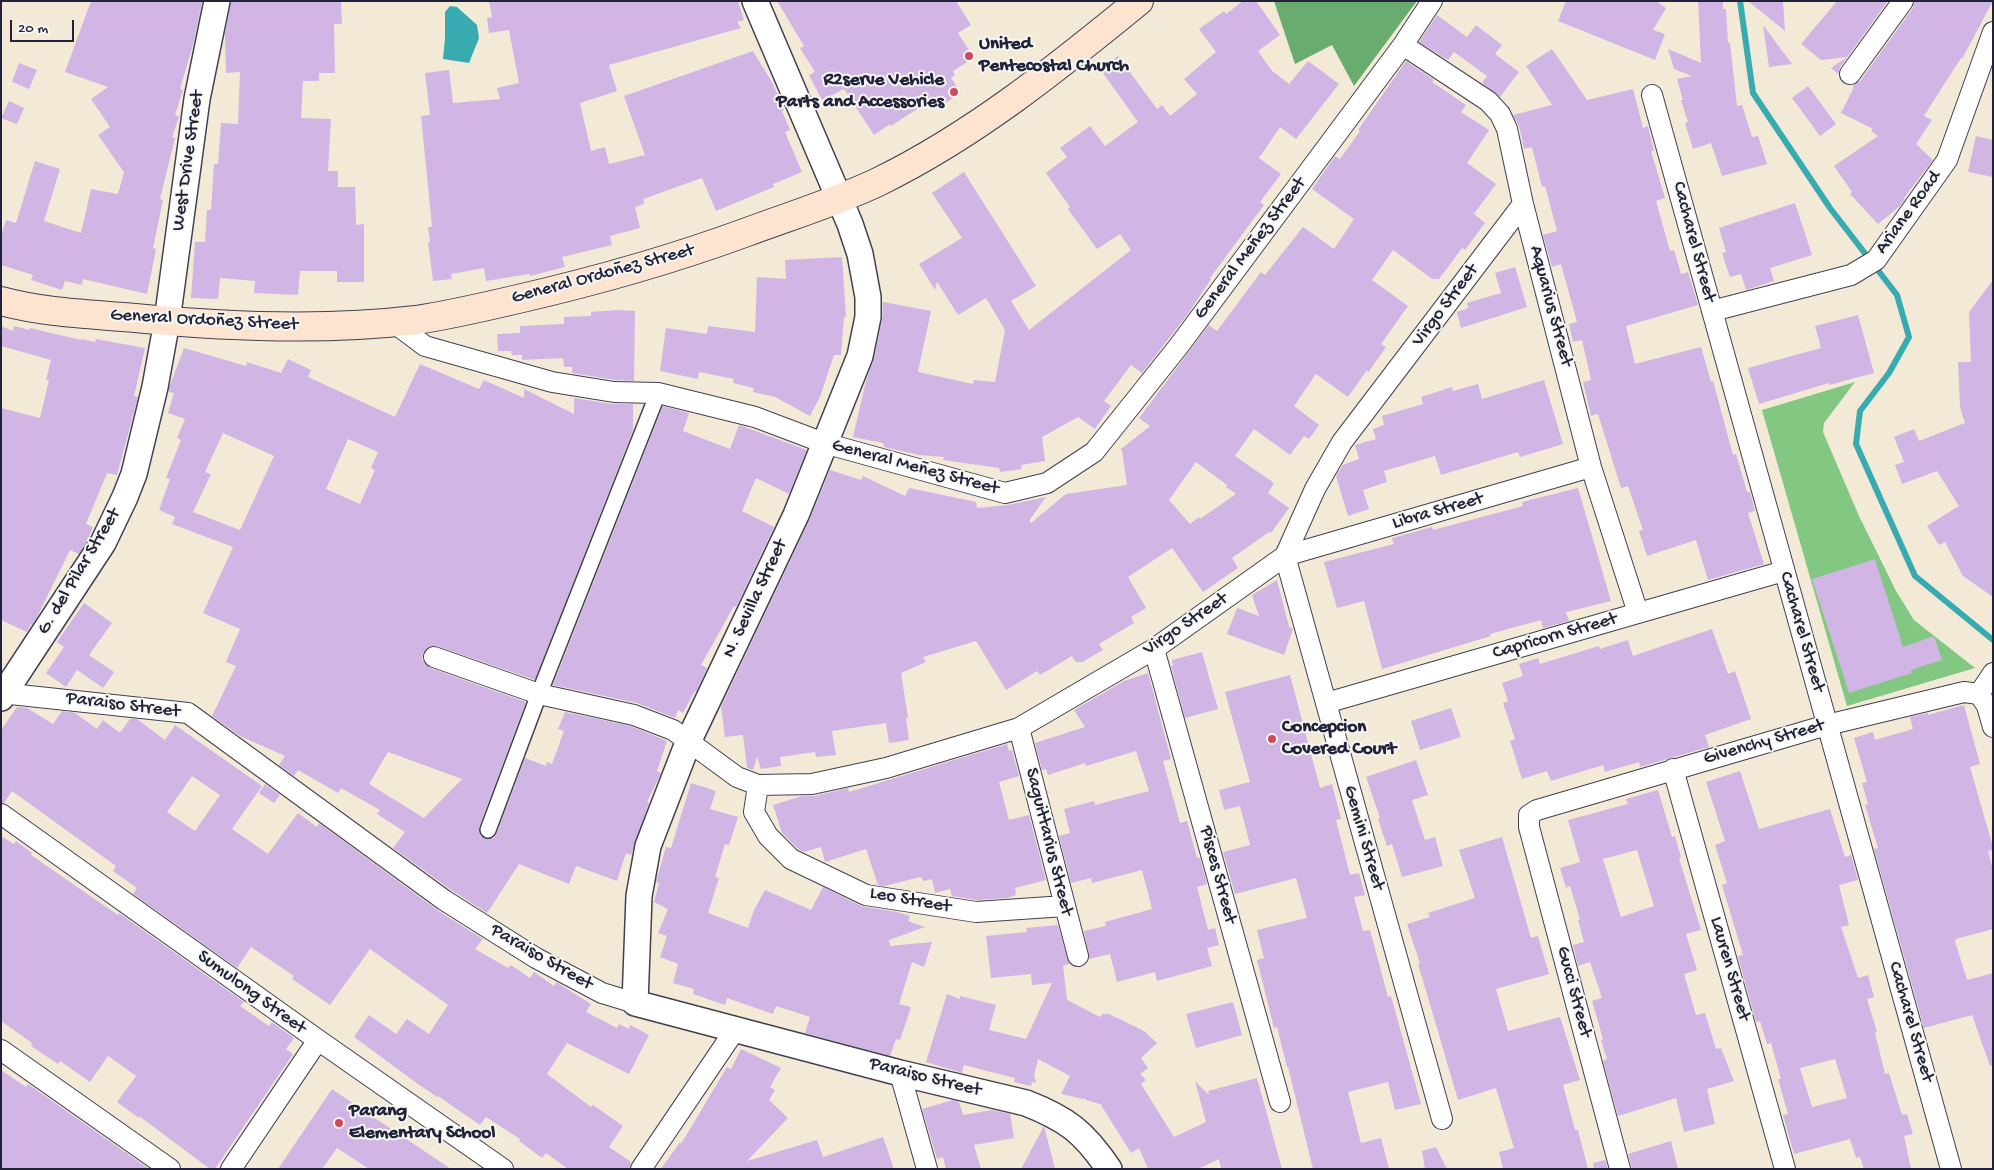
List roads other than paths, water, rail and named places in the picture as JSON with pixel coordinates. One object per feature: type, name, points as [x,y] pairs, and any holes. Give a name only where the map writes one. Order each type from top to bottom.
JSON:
[{"type":"main road","name":"General Ordoñez Street","points":[[1,301],[48,311],[227,325],[282,326],[394,322],[450,314],[623,273],[717,243],[839,199],[898,171],[996,112],[1053,72],[1139,1]]},
{"type":"street","name":"West Drive Street","points":[[167,321],[197,100],[217,1]]},
{"type":"street","name":"N. Sevilla Street","points":[[635,1003],[639,896],[648,846],[689,740],[796,515],[860,356],[868,317],[868,297],[860,254],[756,1]]},
{"type":"street","name":"General Meñez Street","points":[[394,322],[425,346],[552,382],[614,392],[658,393],[755,417],[824,443],[1005,493],[1046,483],[1094,452],[1184,340],[1403,45],[1432,1]]},
{"type":"street","points":[[1850,74],[1903,1]]},
{"type":"street","name":"Ariane Road","points":[[1712,311],[1851,275],[1876,260],[1947,160],[1993,32]]},
{"type":"street","name":"Aquarius Street","points":[[1403,45],[1488,101],[1500,114],[1507,129],[1523,204],[1591,467],[1638,613]]},
{"type":"street","name":"Cacharel Street","points":[[1652,95],[1951,1169]]},
{"type":"street","name":"Virgo Street","points":[[434,657],[539,694],[634,715],[674,730],[737,777],[758,785],[812,784],[886,768],[1019,728],[1154,648],[1285,556],[1315,489],[1342,442],[1523,204]]},
{"type":"street","name":"G. del Pilar Street","points":[[2,694],[102,543],[125,497],[134,474],[153,397],[167,321]]},
{"type":"street","points":[[488,830],[539,694],[658,393]]},
{"type":"street","name":"Libra Street","points":[[1285,556],[1591,467]]},
{"type":"street","name":"Gemini Street","points":[[1285,556],[1442,1119]]},
{"type":"street","name":"Capricorn Street","points":[[1326,703],[1784,571]]},
{"type":"street","name":"Pisces Street","points":[[1154,648],[1280,1102]]},
{"type":"street","points":[[1993,673],[1979,694],[1987,706],[1993,727]]},
{"type":"street","name":"Givenchy Street","points":[[1530,815],[1538,810],[1673,769],[1827,725],[1964,692],[1979,694]]},
{"type":"street","name":"Paraiso Street","points":[[2,694],[188,713],[444,900],[536,958],[602,993],[900,1073],[1026,1103],[1046,1111],[1073,1126],[1109,1169]]},
{"type":"street","name":"Saguittarius Street","points":[[1019,728],[1078,956]]},
{"type":"street","name":"Lauren Street","points":[[1673,769],[1786,1169]]},
{"type":"street","name":"Leo Street","points":[[758,785],[754,812],[768,836],[791,859],[866,895],[976,912],[1065,906]]},
{"type":"street","name":"Sumulong Street","points":[[1,814],[503,1169]]},
{"type":"street","name":"Gucci Street","points":[[1530,815],[1529,828],[1620,1169]]},
{"type":"street","points":[[641,1169],[735,1030]]},
{"type":"street","points":[[231,1169],[318,1040]]},
{"type":"street","points":[[1,1050],[170,1169]]},
{"type":"street","points":[[900,1073],[927,1169]]},
{"type":"water","points":[[450,6],[457,7],[477,25],[479,38],[469,63],[443,59],[445,12]]},
{"type":"waterway","points":[[1740,1],[1753,93],[1830,208],[1897,295],[1909,337],[1889,373],[1860,411],[1856,444],[1915,576],[1993,640]]},
{"type":"place","name":"United Pentecostal Church","points":[[969,56]]},
{"type":"place","name":"R2serve Vehicle Parts and Accessories","points":[[954,92]]},
{"type":"place","name":"Concepcion Covered Court","points":[[1272,739]]},
{"type":"place","name":"Parang Elementary School","points":[[339,1123]]}]
